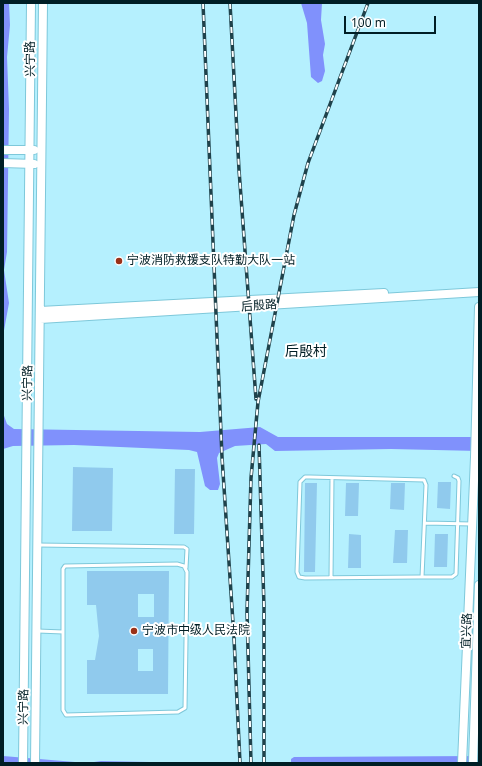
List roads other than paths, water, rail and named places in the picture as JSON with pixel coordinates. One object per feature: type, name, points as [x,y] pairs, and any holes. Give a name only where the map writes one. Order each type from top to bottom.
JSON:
[{"type":"main road","name":"兴宁路","points":[[23,763],[28,424],[31,3]]},
{"type":"main road","points":[[35,763],[36,545],[43,3]]},
{"type":"main road","points":[[3,150],[41,150]]},
{"type":"main road","points":[[5,163],[41,164]]},
{"type":"main road","name":"后殷路","points":[[40,315],[479,288]]},
{"type":"main road","name":"后殷路","points":[[40,315],[479,292]]},
{"type":"main road","name":"宜兴路","points":[[462,763],[475,457],[479,307]]},
{"type":"main road","name":"宜兴路","points":[[474,763],[479,585]]},
{"type":"lane","points":[[422,577],[426,485],[422,479],[305,478],[300,482],[297,572],[300,577],[331,578],[422,577],[455,576],[459,481],[458,478],[454,476]]},
{"type":"lane","points":[[331,578],[332,478]]},
{"type":"lane","points":[[425,522],[472,524]]},
{"type":"lane","points":[[36,545],[184,546],[187,549],[185,708],[178,712],[66,715],[63,710],[63,569],[65,566],[181,564],[186,568]]},
{"type":"lane","points":[[36,631],[63,632]]},
{"type":"water","points":[[3,3],[9,3],[10,25],[7,57],[9,109],[7,252],[4,270],[9,303],[3,336]]},
{"type":"water","points":[[301,3],[322,3],[321,20],[325,44],[323,55],[325,71],[322,81],[318,83],[311,77],[307,23]]},
{"type":"water","points":[[3,413],[7,424],[14,429],[200,432],[260,427],[278,437],[479,437],[479,451],[391,449],[275,451],[266,444],[235,446],[219,453],[217,458],[220,484],[218,490],[210,490],[205,486],[197,452],[189,450],[74,445],[13,446],[3,449]]},
{"type":"water","points":[[3,756],[87,763],[3,763]]},
{"type":"water","points":[[479,756],[479,763],[291,763],[291,759],[294,757]]},
{"type":"water","points":[[101,761],[199,763],[87,763]]},
{"type":"railway","points":[[203,3],[222,457],[234,638],[240,763]]},
{"type":"railway","points":[[230,3],[239,170],[256,399]]},
{"type":"railway","points":[[251,763],[247,612],[251,478],[258,402],[294,215],[308,163],[368,3]]},
{"type":"railway","points":[[259,445],[264,607],[264,763]]},
{"type":"place","name":"宁波消防救援支队特勤大队一站","points":[[119,261]]},
{"type":"place","name":"宁波市中级人民法院","points":[[134,631]]},
{"type":"district","name":"后殷村","points":[[306,352]]}]
